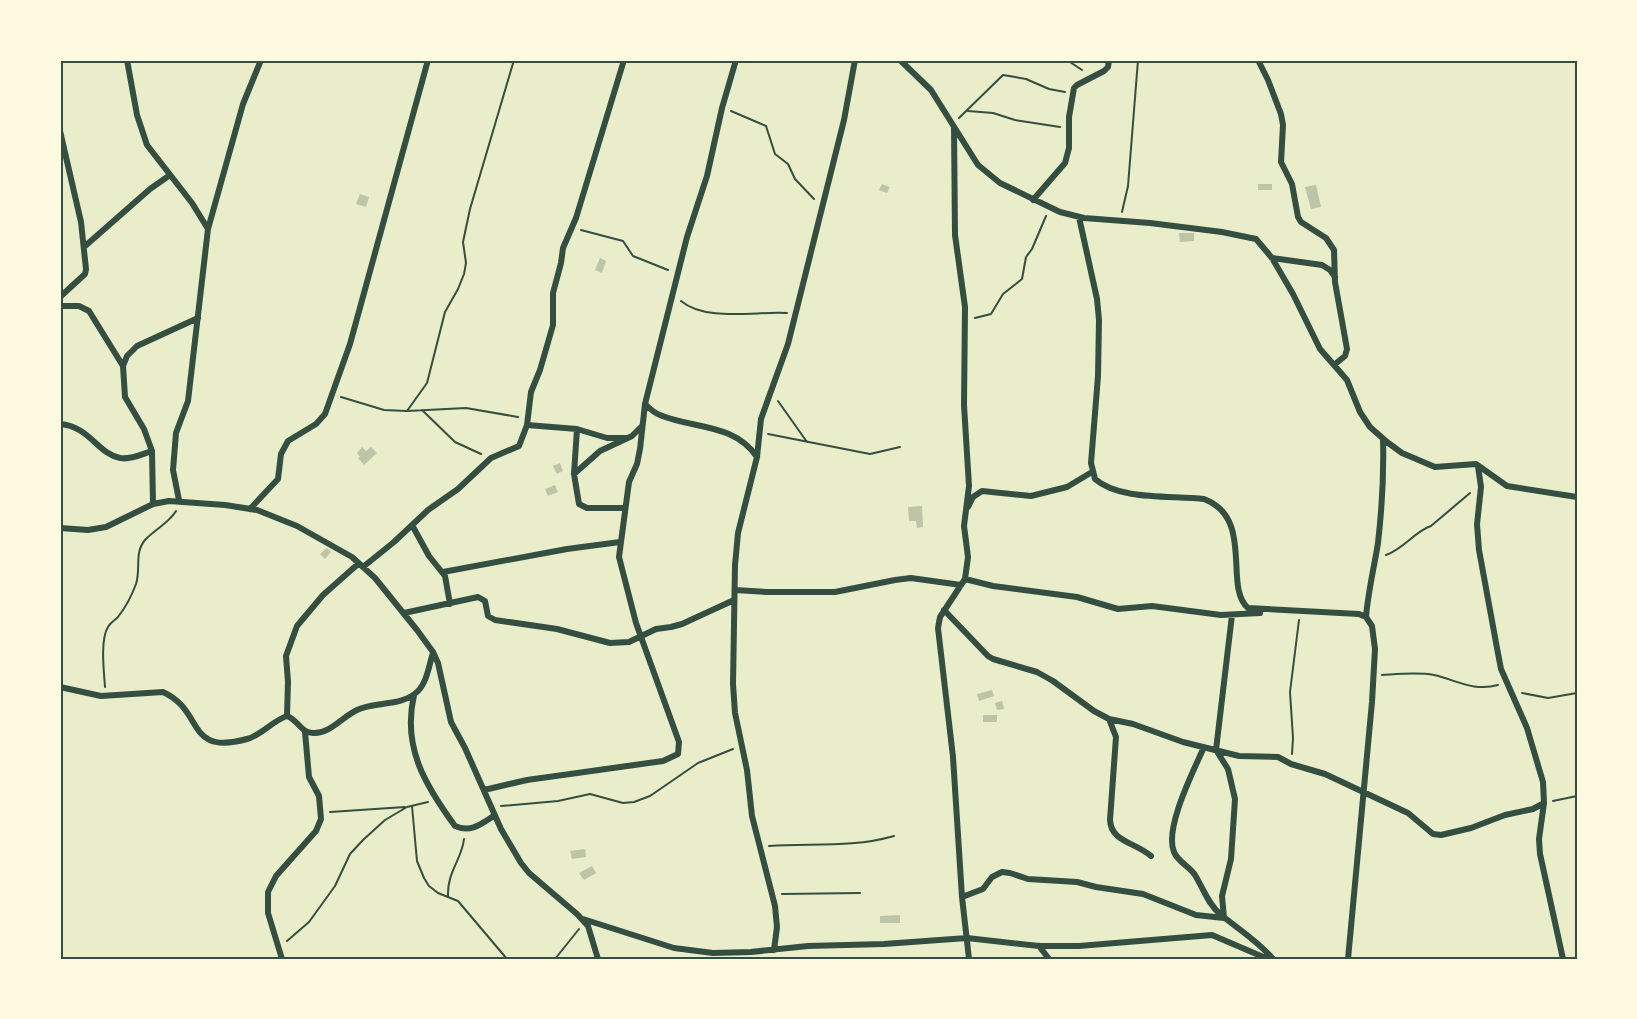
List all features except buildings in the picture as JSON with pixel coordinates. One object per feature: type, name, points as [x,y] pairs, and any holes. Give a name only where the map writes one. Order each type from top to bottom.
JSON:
[{"type":"street","points":[[126,60],[137,115],[147,145],[208,229]]},
{"type":"street","points":[[181,501],[173,470],[177,434],[188,401],[208,229],[243,104],[261,60]]},
{"type":"street","points":[[250,509],[278,479],[279,462],[285,444],[322,420],[333,394],[350,344],[428,60]]},
{"type":"street","points":[[287,716],[286,656],[297,626],[306,612],[323,595],[428,510],[458,489],[491,458],[519,446],[527,422],[531,392],[554,325],[553,293],[563,248],[573,227],[624,60]]},
{"type":"street","points":[[484,790],[527,780],[663,761],[678,754],[680,742],[641,637],[622,574],[619,557],[620,542],[629,482],[637,464],[645,404],[687,237],[707,176],[722,108],[736,60]]},
{"type":"street","points":[[774,950],[777,927],[773,894],[752,816],[747,770],[735,713],[734,600],[738,533],[757,457],[761,419],[785,355],[844,120],[855,60]]},
{"type":"street","points":[[900,60],[931,90],[978,165],[1000,183],[1052,210],[1078,217],[1150,223],[1251,238],[1260,243],[1272,258],[1293,294],[1320,349],[1347,380],[1360,412],[1370,427],[1402,453],[1435,467],[1472,464],[1507,486],[1577,496]]},
{"type":"street","points":[[1033,200],[1065,163],[1069,148],[1074,92],[1077,85],[1108,67],[1109,60]]},
{"type":"street","points":[[1258,60],[1281,114],[1283,124],[1281,162],[1292,184],[1298,218],[1323,235],[1330,242],[1335,253],[1335,277],[1347,349],[1345,356],[1334,365]]},
{"type":"street","points":[[953,125],[955,235],[965,316],[964,405],[969,486],[964,526],[968,557],[963,582],[940,617],[938,628],[953,757],[962,897],[969,959]]},
{"type":"street","points":[[60,131],[81,222],[86,265],[85,274],[60,297]]},
{"type":"street","points":[[84,247],[150,189],[170,175]]},
{"type":"street","points":[[1078,217],[1097,299],[1099,320],[1098,376],[1091,463],[1095,479],[1108,487],[1151,495],[1204,499],[1215,504],[1223,511],[1230,523],[1236,546],[1240,598],[1243,604],[1256,610],[1359,614],[1366,617],[1374,630],[1374,675],[1348,959]]},
{"type":"street","points":[[1272,258],[1322,265],[1335,277]]},
{"type":"street","points":[[60,306],[79,306],[89,311],[123,366]]},
{"type":"street","points":[[153,504],[152,452],[144,429],[125,397],[123,366],[127,356],[137,346],[198,318]]},
{"type":"street","points":[[645,404],[658,415],[712,428],[734,437],[748,445],[757,457]]},
{"type":"street","points":[[527,422],[577,429],[607,438],[627,438]]},
{"type":"street","points":[[60,424],[72,426],[87,434],[119,458],[134,458],[152,452]]},
{"type":"street","points":[[574,474],[600,450],[636,433],[642,426]]},
{"type":"street","points":[[577,429],[574,474],[577,501],[581,507],[624,508]]},
{"type":"street","points":[[1366,617],[1384,482],[1383,439]]},
{"type":"street","points":[[1478,466],[1481,483],[1477,524],[1479,550],[1497,648],[1507,682],[1527,728],[1543,782],[1544,803],[1539,839],[1540,854],[1563,959]]},
{"type":"street","points":[[966,510],[973,497],[982,490],[1031,496],[1067,487],[1092,472]]},
{"type":"street","points":[[60,528],[88,530],[106,527],[153,504],[181,501],[250,509],[297,526],[352,557],[375,578],[433,652],[438,663],[451,722],[495,815],[521,863],[529,873],[583,920],[591,933],[598,959]]},
{"type":"street","points":[[412,525],[429,556],[443,572],[450,604]]},
{"type":"street","points":[[443,572],[567,549],[620,542]]},
{"type":"street","points":[[735,590],[835,592],[911,578],[963,582],[1077,597],[1118,609],[1152,606],[1232,615],[1275,610]]},
{"type":"street","points":[[404,613],[478,597],[485,601],[488,616],[495,620],[557,629],[610,643],[629,642],[656,629],[682,624],[734,600]]},
{"type":"street","points":[[944,610],[988,656],[1037,672],[1109,719],[1239,756],[1278,757],[1291,764],[1325,774],[1408,813],[1429,833],[1442,835],[1471,828],[1505,815],[1533,809],[1544,803]]},
{"type":"street","points":[[1224,918],[1222,896],[1231,859],[1235,799],[1228,769],[1216,750],[1232,615]]},
{"type":"street","points":[[305,732],[323,732],[358,710],[396,702],[414,694],[424,682],[433,652]]},
{"type":"street","points":[[60,687],[70,691],[106,696],[164,692],[182,705],[205,739],[213,742],[247,739],[287,716]]},
{"type":"street","points":[[414,694],[411,707],[414,750],[435,800],[455,826],[466,830],[495,815]]},
{"type":"street","points":[[282,959],[268,913],[270,885],[319,825],[322,812],[319,796],[309,777],[305,732],[287,716]]},
{"type":"street","points":[[1109,719],[1116,737],[1110,820],[1112,832],[1115,836],[1138,846],[1151,856]]},
{"type":"street","points":[[1204,747],[1179,804],[1172,849],[1180,861],[1193,872],[1214,909],[1273,959]]},
{"type":"street","points":[[962,897],[983,889],[992,877],[1002,872],[1028,879],[1077,882],[1131,892],[1196,915],[1224,918]]},
{"type":"street","points":[[583,920],[674,948],[722,956],[808,946],[884,944],[967,938],[1039,946],[1089,946],[1212,935],[1268,959]]},
{"type":"street","points":[[1039,946],[1049,959]]},
{"type":"path","points":[[407,411],[427,383],[445,312],[459,289],[464,274],[465,230],[480,170],[514,60]]},
{"type":"path","points":[[1067,60],[1092,77]]},
{"type":"path","points":[[1119,221],[1128,186],[1138,60]]},
{"type":"path","points":[[953,125],[1003,75],[1026,79],[1049,89],[1074,92]]},
{"type":"path","points":[[722,108],[766,126],[775,154],[788,164],[795,179],[821,209]]},
{"type":"path","points":[[968,111],[993,113],[1015,120],[1069,130]]},
{"type":"path","points":[[965,316],[976,318],[991,314],[1003,294],[1022,279],[1026,257],[1032,249],[1043,219],[1052,210]]},
{"type":"path","points":[[573,227],[623,241],[633,256],[678,274]]},
{"type":"path","points":[[674,292],[687,306],[700,311],[786,313],[795,310]]},
{"type":"path","points":[[771,392],[807,442]]},
{"type":"path","points":[[333,394],[384,410],[480,409],[527,422]]},
{"type":"path","points":[[422,410],[455,442],[491,458]]},
{"type":"path","points":[[759,433],[870,454],[900,447]]},
{"type":"path","points":[[1374,559],[1402,548],[1425,528],[1457,506],[1481,483]]},
{"type":"path","points":[[106,696],[103,663],[107,627],[124,608],[134,589],[137,581],[139,550],[145,540],[171,520],[181,501]]},
{"type":"path","points":[[1291,764],[1293,738],[1290,692],[1301,611]]},
{"type":"path","points":[[1374,675],[1432,675],[1477,687],[1494,687],[1507,682]]},
{"type":"path","points":[[1510,690],[1548,698],[1577,693]]},
{"type":"path","points":[[492,808],[516,803],[558,801],[590,794],[623,803],[634,802],[650,796],[698,763],[741,745]]},
{"type":"path","points":[[1544,803],[1577,796]]},
{"type":"path","points":[[322,812],[407,807],[435,800]]},
{"type":"path","points":[[412,806],[417,861],[429,886],[464,907],[507,959]]},
{"type":"path","points":[[278,949],[309,922],[335,886],[350,854],[385,820],[407,807]]},
{"type":"path","points":[[448,896],[451,873],[464,845],[466,830]]},
{"type":"path","points":[[760,846],[835,845],[880,840],[894,836]]},
{"type":"path","points":[[773,894],[860,893]]},
{"type":"path","points":[[555,959],[573,938],[583,920]]}]
